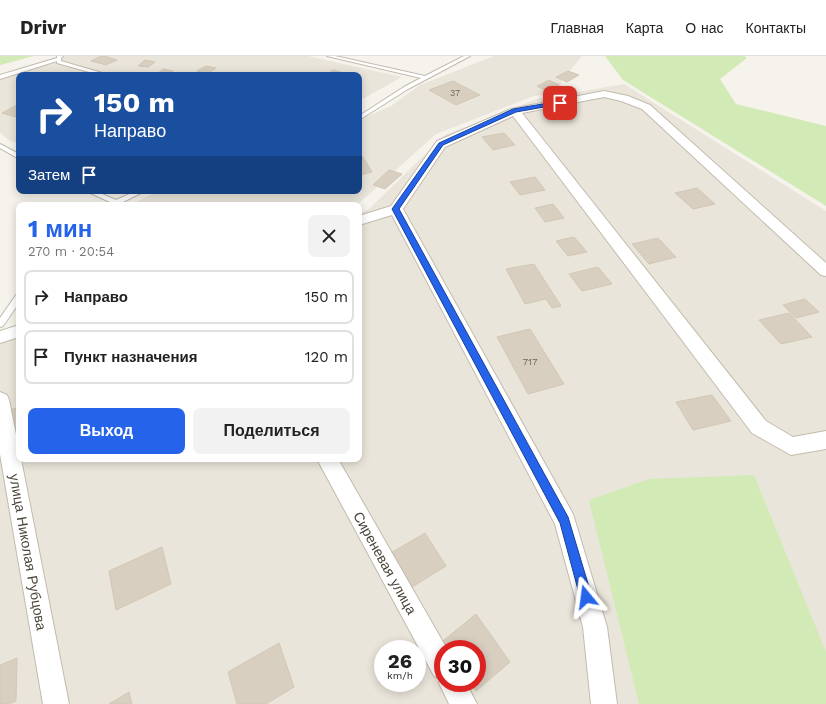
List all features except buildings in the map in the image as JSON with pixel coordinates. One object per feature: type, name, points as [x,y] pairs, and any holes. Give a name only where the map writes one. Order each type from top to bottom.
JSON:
[{"type":"street","points":[[362,221],[396,209],[441,144],[515,111],[604,94],[624,98],[646,107],[826,271]]},
{"type":"street","points":[[515,111],[759,427],[791,446],[826,440]]},
{"type":"street","points":[[396,209],[565,521],[595,627],[604,704]]},
{"type":"street","points":[[0,337],[16,332]]},
{"type":"street","name":"улица Николая Рубцова","points":[[0,400],[56,704]]},
{"type":"street","name":"Сиреневая улица","points":[[329,462],[434,651]]},
{"type":"street","points":[[457,692],[464,704]]},
{"type":"lane","points":[[329,56],[426,78]]},
{"type":"lane","points":[[362,116],[426,78],[468,56]]},
{"type":"lane","points":[[0,77],[60,57],[59,62],[95,72]]},
{"type":"lane","points":[[0,146],[16,155]]},
{"type":"lane","points":[[95,194],[112,202]]},
{"type":"lane","points":[[116,202],[135,194]]},
{"type":"lane","points":[[0,324],[16,301]]},
{"type":"shaded area","points":[[59,56],[308,56],[402,77],[362,99],[362,72],[16,72],[16,143],[8,140],[0,132],[0,75]]},
{"type":"shaded area","points":[[494,56],[582,56],[562,80],[559,91],[531,97],[436,134],[360,202],[137,202],[153,194],[362,194],[362,119],[391,106],[420,85]]},
{"type":"shaded area","points":[[624,84],[826,211],[826,704],[0,704],[0,341],[16,336],[16,462],[362,462],[362,212],[369,209],[445,135],[537,99]]},
{"type":"green space","points":[[0,56],[34,56],[0,65]]},
{"type":"green space","points":[[605,56],[744,56],[747,58],[720,79],[736,104],[826,126],[826,206],[623,80]]},
{"type":"green space","points":[[754,475],[826,652],[826,704],[639,704],[589,500],[649,479]]},
{"type":"route","points":[[560,103],[515,111],[441,144],[396,209],[565,521],[586,597]]}]
